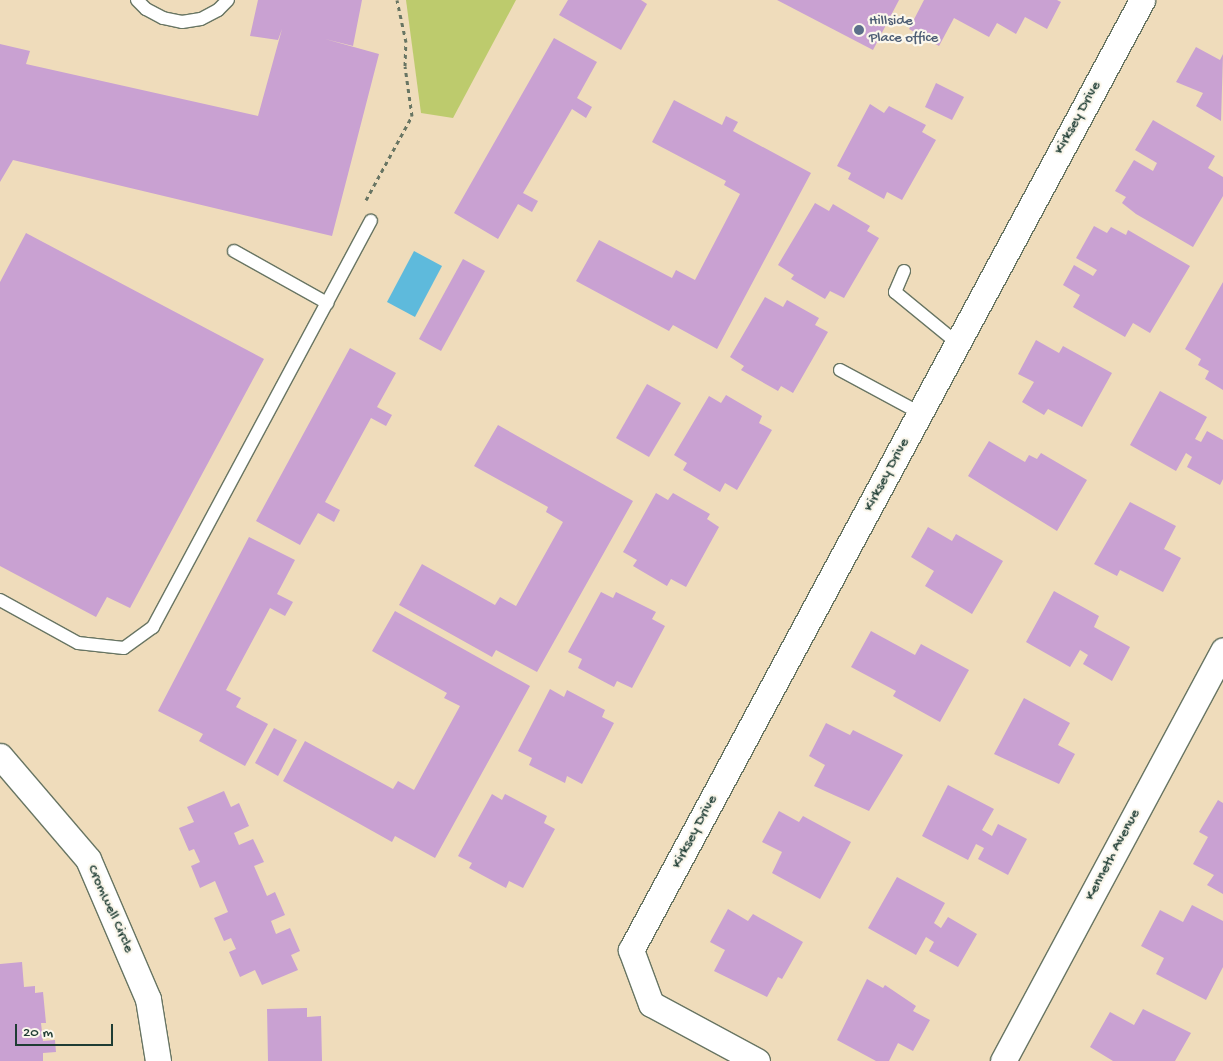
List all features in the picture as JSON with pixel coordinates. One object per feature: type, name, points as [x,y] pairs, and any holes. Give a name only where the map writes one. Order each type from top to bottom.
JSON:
[{"type":"street","name":"Kirksey Drive","points":[[757,1061],[651,1004],[632,950],[920,413],[956,342],[1142,0]]},
{"type":"street","name":"Kenneth Avenue","points":[[1003,1061],[1223,650]]},
{"type":"street","name":"Cromwell Circle","points":[[0,756],[88,859],[148,999],[158,1061]]},
{"type":"lane","points":[[138,0],[146,9],[163,18],[182,22],[201,19],[218,10],[228,0]]},
{"type":"lane","points":[[0,600],[78,643],[124,648],[153,627],[371,221]]},
{"type":"lane","points":[[234,251],[327,303]]},
{"type":"lane","points":[[904,271],[895,292],[956,342]]},
{"type":"lane","points":[[840,370],[920,413]]},
{"type":"path","points":[[371,221],[364,204],[412,116],[405,66],[406,42],[397,0]]},
{"type":"green space","points":[[406,0],[516,0],[453,118],[421,113]]},
{"type":"water","points":[[414,251],[442,266],[415,317],[387,302]]},
{"type":"building","points":[[258,0],[362,0],[353,46],[325,39],[379,54],[332,236],[13,160],[0,182],[0,44],[30,51],[26,64],[258,116],[282,29],[278,40],[250,36]]},
{"type":"building","points":[[568,0],[641,0],[647,4],[621,50],[559,15]]},
{"type":"building","name":"Hillside Place office","points":[[777,0],[899,0],[873,50]]},
{"type":"building","points":[[924,0],[1057,0],[1061,2],[1047,29],[1025,17],[1016,34],[997,23],[989,37],[954,18],[939,46],[909,29]]},
{"type":"building","points":[[554,38],[597,62],[577,98],[592,107],[586,118],[572,109],[523,193],[538,201],[532,212],[518,204],[498,239],[454,213]]},
{"type":"building","points":[[1196,47],[1220,60],[1223,54],[1221,121],[1196,106],[1203,93],[1176,82]]},
{"type":"building","points":[[936,83],[964,97],[952,120],[925,107]]},
{"type":"building","points":[[674,100],[722,125],[726,116],[738,122],[733,131],[811,173],[717,349],[673,325],[669,331],[576,281],[599,240],[672,278],[676,270],[695,280],[740,194],[724,185],[726,181],[652,142]]},
{"type":"building","points":[[870,104],[884,113],[889,106],[926,125],[922,132],[936,140],[902,200],[887,192],[884,199],[848,179],[851,173],[837,166]]},
{"type":"building","points":[[1153,120],[1215,156],[1208,168],[1223,177],[1223,196],[1193,247],[1136,214],[1122,203],[1126,197],[1115,191],[1134,160],[1153,171],[1157,163],[1135,150]]},
{"type":"building","points":[[815,203],[829,211],[833,204],[870,226],[867,231],[879,238],[844,298],[830,291],[825,299],[791,279],[794,275],[778,265]]},
{"type":"building","points":[[1094,226],[1107,233],[1111,227],[1126,235],[1128,230],[1190,266],[1150,333],[1133,323],[1125,337],[1073,307],[1080,295],[1063,285],[1074,265],[1093,276],[1097,270],[1076,258]]},
{"type":"building","points":[[26,233],[264,359],[130,608],[107,597],[96,617],[0,566],[0,282]]},
{"type":"building","points":[[463,259],[485,271],[441,351],[419,339]]},
{"type":"building","points":[[1223,282],[1223,390],[1205,379],[1209,371],[1198,365],[1201,359],[1185,349]]},
{"type":"building","points":[[765,297],[783,307],[787,300],[819,318],[815,325],[828,332],[793,393],[781,386],[778,391],[741,370],[744,366],[730,357]]},
{"type":"building","points":[[1036,340],[1059,353],[1063,346],[1112,373],[1082,427],[1048,409],[1044,415],[1022,402],[1034,382],[1018,374]]},
{"type":"building","points":[[350,348],[396,373],[377,407],[392,415],[386,426],[371,418],[325,502],[340,510],[334,522],[318,513],[300,545],[256,521]]},
{"type":"building","points":[[647,384],[681,403],[649,457],[616,438]]},
{"type":"building","points":[[1160,391],[1207,417],[1195,439],[1201,442],[1207,431],[1223,440],[1223,479],[1220,485],[1187,467],[1192,457],[1186,453],[1176,471],[1130,445]]},
{"type":"building","points":[[726,395],[762,416],[759,423],[772,430],[737,490],[725,483],[720,492],[683,470],[687,463],[674,455],[709,396],[721,403]]},
{"type":"building","points":[[498,425],[633,501],[537,672],[496,650],[492,657],[399,605],[422,564],[495,605],[500,597],[516,606],[563,522],[546,512],[548,507],[474,466]]},
{"type":"building","points":[[989,441],[1025,462],[1029,455],[1037,459],[1041,453],[1087,480],[1057,531],[968,476]]},
{"type":"building","points":[[656,493],[668,500],[673,493],[710,514],[707,519],[719,527],[686,587],[671,579],[667,586],[633,566],[637,560],[623,552]]},
{"type":"building","points":[[1130,502],[1176,526],[1164,549],[1181,558],[1163,592],[1120,570],[1117,576],[1094,564]]},
{"type":"building","points":[[928,527],[952,541],[956,534],[1003,561],[972,614],[925,586],[934,571],[911,557]]},
{"type":"building","points":[[249,537],[295,560],[277,594],[293,602],[285,616],[270,608],[226,690],[241,698],[236,707],[268,724],[245,766],[199,741],[203,734],[158,711]]},
{"type":"building","points":[[1054,591],[1099,616],[1094,627],[1130,647],[1112,681],[1083,664],[1088,655],[1080,650],[1070,667],[1026,642]]},
{"type":"building","points":[[601,592],[613,598],[616,592],[656,612],[652,619],[665,626],[632,688],[617,681],[614,687],[578,668],[582,659],[568,652]]},
{"type":"building","points":[[395,611],[530,686],[435,858],[395,836],[392,842],[283,781],[305,741],[393,789],[398,781],[414,790],[460,706],[444,698],[447,693],[372,651]]},
{"type":"building","points":[[871,631],[915,655],[921,644],[969,670],[940,722],[893,696],[896,691],[851,667]]},
{"type":"building","points":[[550,689],[564,697],[567,690],[605,710],[602,717],[614,723],[582,784],[567,776],[565,783],[529,765],[532,758],[518,751]]},
{"type":"building","points":[[1024,698],[1070,723],[1058,745],[1075,754],[1059,784],[994,754]]},
{"type":"building","points":[[826,723],[850,735],[853,730],[903,755],[869,811],[814,786],[825,765],[809,756]]},
{"type":"building","points":[[274,728],[297,740],[278,776],[255,763]]},
{"type":"building","points":[[948,785],[994,809],[982,830],[992,836],[998,824],[1027,839],[1008,875],[978,859],[984,848],[976,844],[968,860],[922,836]]},
{"type":"building","points":[[224,791],[231,807],[239,803],[249,826],[234,833],[239,845],[253,839],[264,862],[254,866],[267,896],[275,892],[285,915],[271,921],[276,934],[290,928],[300,951],[291,955],[298,970],[262,985],[255,970],[240,977],[229,952],[236,949],[231,938],[224,941],[214,918],[228,912],[215,881],[200,888],[191,866],[200,862],[194,849],[189,851],[179,828],[194,822],[187,807]]},
{"type":"building","points":[[492,794],[502,800],[505,794],[547,816],[544,823],[555,829],[523,888],[509,881],[506,888],[469,868],[472,863],[458,856]]},
{"type":"building","points":[[1218,800],[1223,803],[1223,894],[1207,885],[1214,875],[1193,864],[1208,837],[1199,832]]},
{"type":"building","points":[[779,811],[799,822],[803,816],[851,842],[820,899],[772,873],[782,852],[762,842]]},
{"type":"building","points":[[897,877],[945,903],[934,923],[941,928],[948,917],[977,934],[958,967],[929,951],[934,942],[926,937],[916,955],[868,928]]},
{"type":"building","points":[[1192,905],[1223,921],[1223,967],[1206,1000],[1156,974],[1164,958],[1141,946],[1160,910],[1183,922]]},
{"type":"building","points":[[728,909],[748,921],[753,914],[803,942],[782,979],[778,977],[767,997],[714,971],[725,950],[710,942]]},
{"type":"building","points":[[22,962],[24,987],[35,986],[35,993],[43,992],[46,1023],[41,1023],[43,1041],[55,1040],[56,1052],[43,1053],[43,1061],[0,1061],[0,964]]},
{"type":"building","points":[[867,979],[883,988],[885,985],[916,1006],[913,1011],[930,1020],[913,1051],[898,1043],[889,1061],[876,1061],[837,1040]]},
{"type":"building","points":[[307,1008],[307,1017],[321,1016],[322,1061],[268,1061],[267,1009]]},
{"type":"building","points":[[1143,1009],[1191,1033],[1175,1061],[1113,1061],[1090,1047],[1110,1012],[1134,1025]]},
{"type":"place","name":"Hillside Place office","points":[[859,30]]}]
